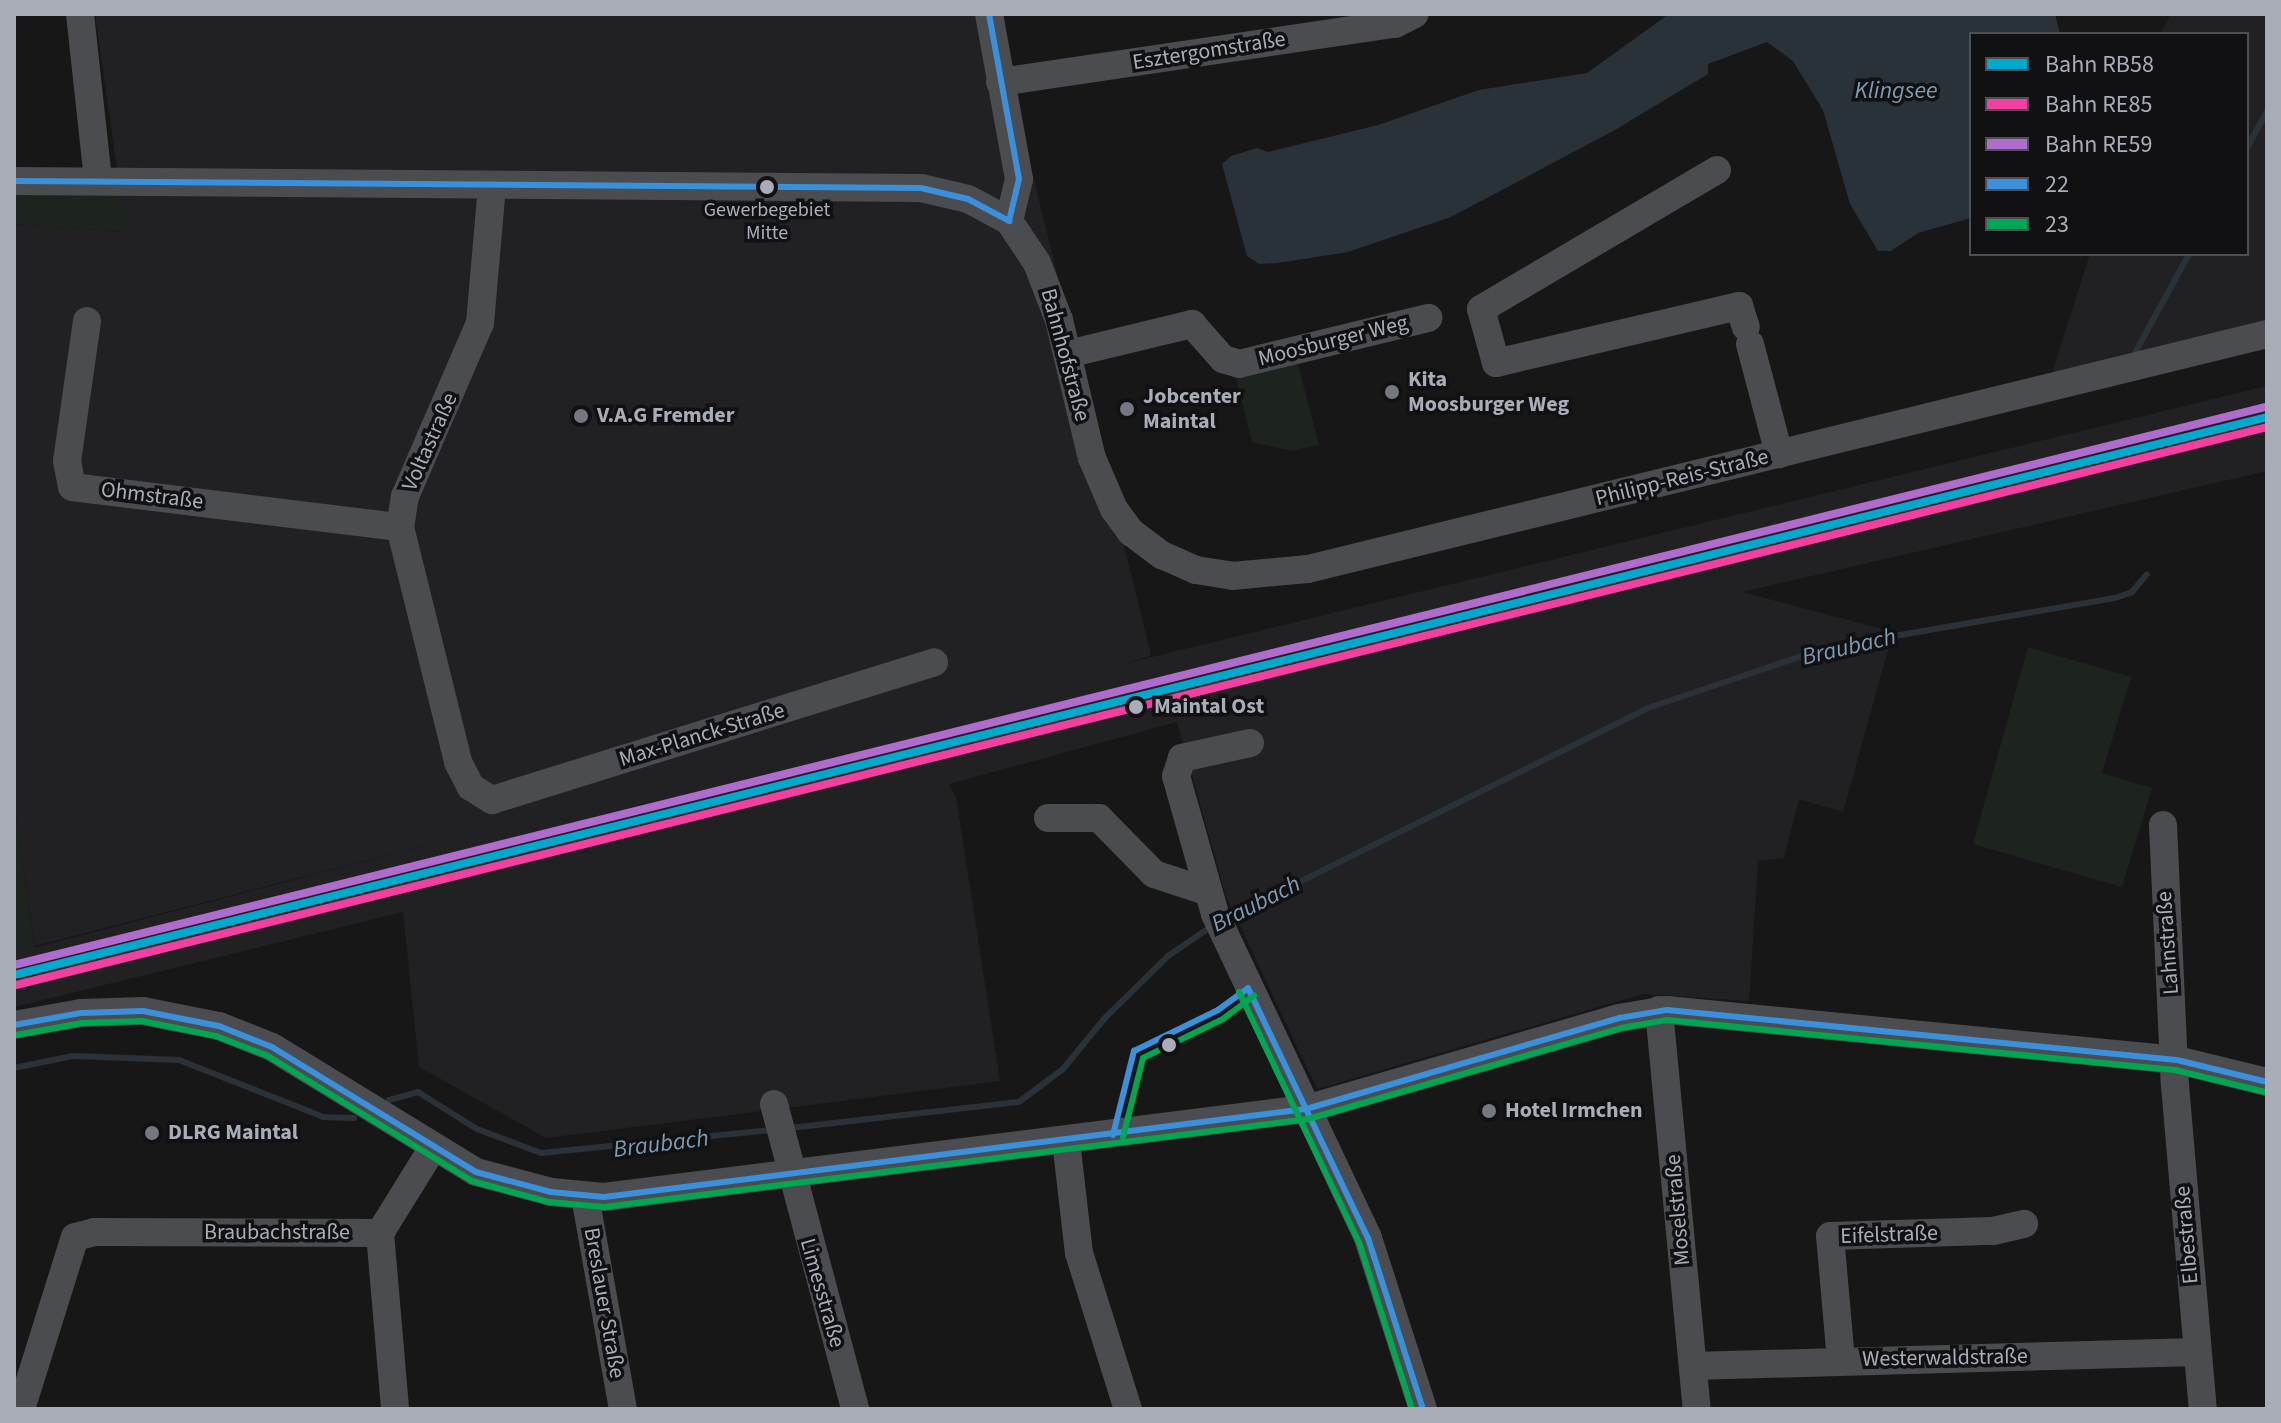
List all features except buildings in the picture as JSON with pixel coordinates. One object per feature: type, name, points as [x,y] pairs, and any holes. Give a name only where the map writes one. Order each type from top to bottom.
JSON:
[{"type":"street","points":[[80,14],[98,180]]},
{"type":"street","points":[[14,181],[921,188],[980,204],[1009,221],[1019,179],[1013,160],[989,14]]},
{"type":"street","name":"Esztergomstraße","points":[[1000,82],[1395,24],[1415,14]]},
{"type":"street","points":[[980,204],[1013,160]]},
{"type":"street","points":[[1717,170],[1481,309],[1496,363],[1739,306],[1779,454]]},
{"type":"street","name":"Voltastraße","points":[[471,787],[458,762],[400,527],[405,496],[480,323],[492,186]]},
{"type":"street","name":"Bahnhofstraße","points":[[1009,221],[1049,289],[1092,458],[1114,509]]},
{"type":"street","name":"Moosburger Weg","points":[[1068,354],[1192,324],[1223,359],[1239,364],[1428,318]]},
{"type":"street","name":"Ohmstraße","points":[[87,321],[67,461],[72,487],[400,527]]},
{"type":"street","name":"Philipp-Reis-Straße","points":[[1114,509],[1145,543],[1186,566],[1232,576],[1281,574],[2267,334]]},
{"type":"street","name":"Max-Planck-Straße","points":[[471,787],[492,800],[934,662]]},
{"type":"street","points":[[1250,743],[1182,758],[1176,767],[1216,914],[1378,1264],[1423,1409]]},
{"type":"street","points":[[1048,818],[1099,818],[1154,874],[1216,914]]},
{"type":"street","name":"Lahnstraße","points":[[2163,825],[2177,1060]]},
{"type":"street","points":[[14,1025],[120,1011],[219,1026],[272,1047],[432,1149],[511,1184],[585,1196],[627,1196],[790,1177],[1306,1109],[1659,1010],[1693,1009],[2177,1060],[2267,1082]]},
{"type":"street","name":"Moselstraße","points":[[1659,1010],[1697,1409]]},
{"type":"street","name":"Elbestraße","points":[[2177,1060],[2175,1085],[2203,1409]]},
{"type":"street","points":[[774,1104],[790,1177]]},
{"type":"street","points":[[1066,1141],[1079,1253],[1128,1409]]},
{"type":"street","name":"Braubachstraße","points":[[21,1409],[75,1237],[95,1232],[380,1233],[432,1149]]},
{"type":"street","name":"Limesstraße","points":[[790,1177],[855,1409]]},
{"type":"street","name":"Breslauer Straße","points":[[585,1196],[623,1409]]},
{"type":"street","name":"Eifelstraße","points":[[1841,1361],[1830,1236],[1993,1231],[2024,1224]]},
{"type":"street","points":[[380,1233],[395,1409]]},
{"type":"street","name":"Westerwaldstraße","points":[[1693,1366],[2197,1352]]},
{"type":"shaded area","points":[[95,14],[1002,14],[1017,111],[1151,655],[1127,663],[2267,386],[2267,471],[1742,592],[1893,632],[1843,812],[1799,799],[1784,858],[1758,861],[1749,1001],[1643,994],[1317,1089],[1226,896],[1177,722],[949,784],[956,797],[1000,1081],[546,1138],[419,1067],[403,912],[14,1007],[14,953],[477,832],[35,946],[14,804],[14,224],[126,232]]},
{"type":"shaded area","points":[[2171,14],[2267,14],[2267,322],[2051,376],[2089,256],[2249,256],[2249,32],[2161,32]]},
{"type":"shaded area","points":[[123,191],[127,232],[14,224],[14,194]]},
{"type":"shaded area","points":[[1296,357],[1319,445],[1292,451],[1252,442],[1235,373]]},
{"type":"shaded area","points":[[2028,647],[2131,677],[2102,773],[2152,788],[2122,887],[1973,844]]},
{"type":"shaded area","points":[[14,804],[35,948],[14,953]]},
{"type":"water","name":"Klingsee","points":[[1669,14],[2055,14],[2060,32],[1969,32],[1969,219],[1918,233],[1891,251],[1878,251],[1850,204],[1823,110],[1793,61],[1767,42],[1708,64],[1708,74],[1615,130],[1451,217],[1348,252],[1259,264],[1247,256],[1222,164],[1231,156],[1257,148],[1268,152],[1378,125],[1479,90],[1587,73]]},
{"type":"waterway","name":"Braubach","points":[[2249,144],[2267,111]]},
{"type":"waterway","name":"Braubach","points":[[2135,353],[2188,256]]},
{"type":"waterway","name":"Braubach","points":[[1225,919],[1648,708],[1825,648],[2115,598],[2132,592],[2147,574]]},
{"type":"waterway","name":"Braubach","points":[[790,1128],[1019,1102],[1063,1069],[1104,1019],[1168,956],[1212,926]]},
{"type":"waterway","name":"Braubach","points":[[14,1068],[73,1056],[179,1060],[324,1117],[354,1118]]},
{"type":"waterway","name":"Braubach","points":[[389,1100],[418,1092],[477,1129],[541,1153],[771,1130]]},
{"type":"rail line","name":"RE59","points":[[14,965],[2265,407]]},
{"type":"rail line","name":"RB58","points":[[14,975],[2267,417]]},
{"type":"rail line","name":"RE85","points":[[16,985],[2267,427]]},
{"type":"transit line","name":"22","points":[[989,14],[1019,179],[1009,221]]},
{"type":"transit line","name":"22","points":[[14,181],[921,188],[968,199],[1009,221]]},
{"type":"transit line","name":"22","points":[[1248,988],[1368,1238],[1423,1409]]},
{"type":"transit line","name":"22","points":[[1113,1135],[1134,1051],[1218,1010],[1248,988]]},
{"type":"transit line","name":"23","points":[[1239,992],[1359,1242],[1412,1409]]},
{"type":"transit line","name":"23","points":[[1123,1137],[1143,1058],[1223,1019],[1254,996]]},
{"type":"transit line","name":"22","points":[[14,1025],[81,1013],[143,1011],[219,1026],[272,1047],[476,1172],[551,1192],[604,1197],[1306,1109],[1619,1018],[1667,1010],[2177,1060],[2267,1082]]},
{"type":"transit line","name":"23","points":[[16,1035],[82,1023],[142,1021],[216,1036],[268,1056],[472,1181],[549,1202],[604,1207],[1308,1119],[1621,1028],[1667,1020],[2175,1070],[2265,1092]]},
{"type":"place","name":"Gewerbegebiet Mitte","points":[[767,187]]},
{"type":"place","name":"Kita Moosburger Weg","points":[[1392,392]]},
{"type":"place","name":"Jobcenter Maintal","points":[[1127,409]]},
{"type":"place","name":"V.A.G Fremder","points":[[581,416]]},
{"type":"place","name":"Maintal Ost","points":[[1136,707]]},
{"type":"place","name":"Hotel Irmchen","points":[[1489,1111]]},
{"type":"place","name":"DLRG Maintal","points":[[152,1133]]}]
